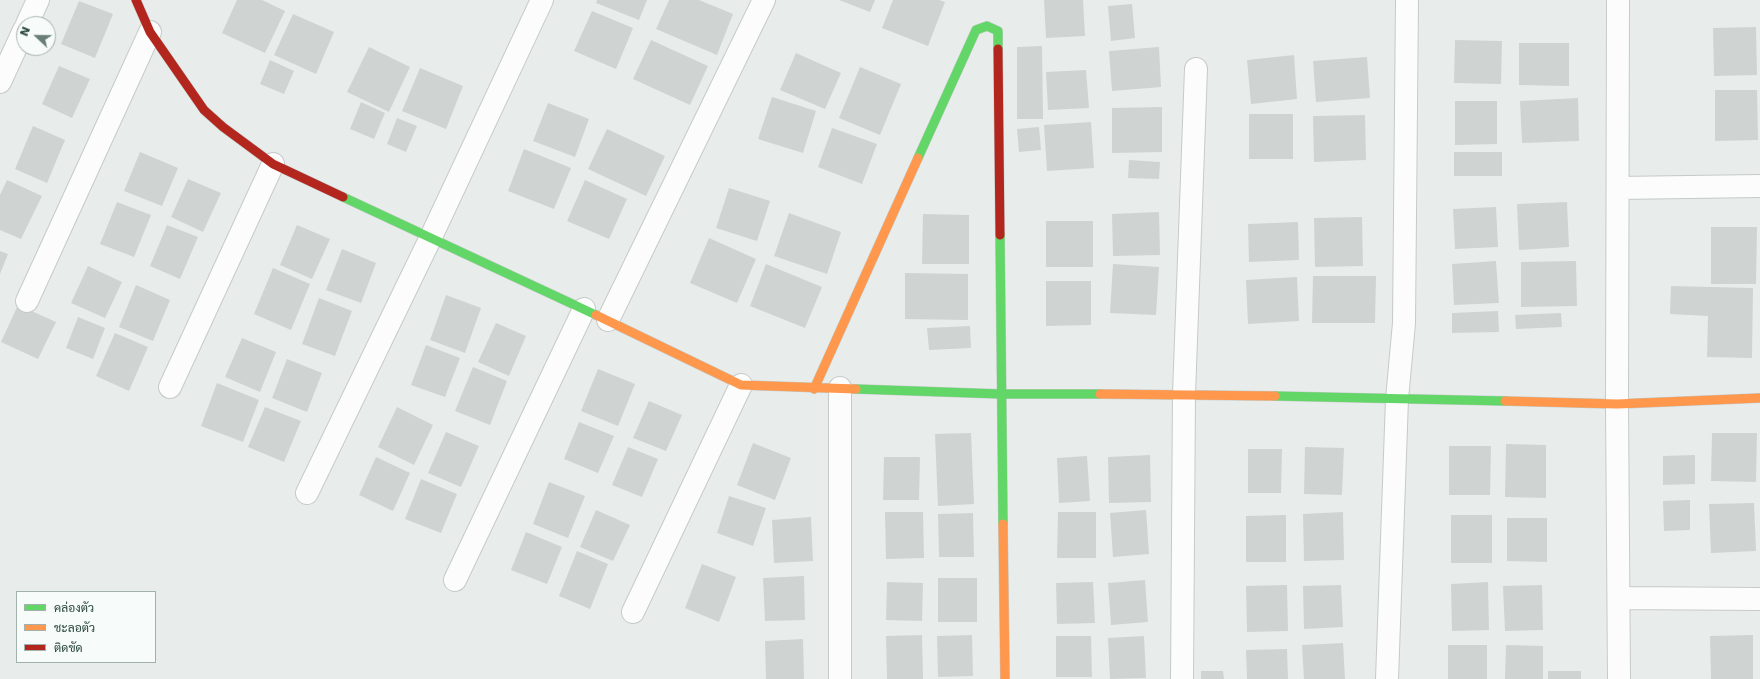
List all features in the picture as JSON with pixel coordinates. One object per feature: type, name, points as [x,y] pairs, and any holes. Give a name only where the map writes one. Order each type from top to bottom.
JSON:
[{"type":"street","points":[[31,16],[38,0]]},
{"type":"street","points":[[136,0],[150,32],[204,110],[223,127],[274,164],[608,320],[741,385],[1001,394],[1184,394],[1617,404],[1760,398]]},
{"type":"street","points":[[307,493],[431,237],[542,0]]},
{"type":"street","points":[[608,320],[764,0]]},
{"type":"street","points":[[1387,679],[1396,399],[1404,323],[1407,0]]},
{"type":"street","points":[[1618,0],[1617,404],[1619,679]]},
{"type":"street","points":[[814,388],[976,30],[988,26],[998,32],[1004,679]]},
{"type":"street","points":[[27,301],[150,32]]},
{"type":"street","points":[[0,82],[16,47]]},
{"type":"street","points":[[1182,679],[1184,394],[1196,69]]},
{"type":"street","points":[[170,387],[274,164]]},
{"type":"street","points":[[1618,188],[1760,186]]},
{"type":"street","points":[[455,580],[584,309]]},
{"type":"street","points":[[633,612],[741,385]]},
{"type":"street","points":[[840,388],[840,679]]},
{"type":"street","points":[[1619,598],[1760,599]]},
{"type":"building","points":[[237,0],[262,0],[285,11],[265,53],[222,33]]},
{"type":"building","points":[[597,0],[647,0],[639,20],[596,3]]},
{"type":"building","points":[[669,0],[699,0],[733,14],[717,55],[656,29]]},
{"type":"building","points":[[839,0],[875,0],[870,12]]},
{"type":"building","points":[[893,0],[939,0],[945,2],[928,46],[882,28]]},
{"type":"building","points":[[1044,0],[1083,0],[1085,36],[1046,38]]},
{"type":"building","points":[[79,1],[113,14],[95,58],[61,44]]},
{"type":"building","points":[[1132,4],[1135,38],[1111,41],[1108,6]]},
{"type":"building","points":[[592,11],[633,28],[616,69],[574,51]]},
{"type":"building","points":[[293,14],[334,32],[316,74],[274,55]]},
{"type":"building","points":[[1756,27],[1757,75],[1714,76],[1713,28]]},
{"type":"building","points":[[651,40],[708,66],[690,105],[633,79]]},
{"type":"building","points":[[1455,40],[1502,41],[1501,84],[1454,83]]},
{"type":"building","points":[[1519,43],[1569,43],[1569,86],[1519,85]]},
{"type":"building","points":[[1042,46],[1043,119],[1017,119],[1017,47]]},
{"type":"building","points":[[369,47],[410,67],[389,112],[347,92]]},
{"type":"building","points":[[1159,47],[1161,87],[1112,91],[1109,51]]},
{"type":"building","points":[[796,53],[841,73],[825,109],[780,90]]},
{"type":"building","points":[[1294,55],[1297,99],[1251,104],[1247,60]]},
{"type":"building","points":[[1367,57],[1370,98],[1316,102],[1313,61]]},
{"type":"building","points":[[270,60],[294,71],[284,94],[260,84]]},
{"type":"building","points":[[59,66],[90,79],[72,118],[42,104]]},
{"type":"building","points":[[860,67],[901,84],[880,135],[839,118]]},
{"type":"building","points":[[420,68],[463,86],[446,129],[402,111]]},
{"type":"building","points":[[1086,70],[1089,108],[1048,110],[1046,72]]},
{"type":"building","points":[[1715,90],[1757,90],[1758,140],[1715,141]]},
{"type":"building","points":[[772,97],[816,111],[803,153],[758,139]]},
{"type":"building","points":[[1578,98],[1579,141],[1522,143],[1520,101]]},
{"type":"building","points":[[1455,101],[1497,101],[1497,144],[1455,145]]},
{"type":"building","points":[[361,102],[385,113],[374,139],[350,129]]},
{"type":"building","points":[[548,103],[589,119],[575,157],[533,141]]},
{"type":"building","points":[[1162,107],[1162,152],[1112,153],[1112,108]]},
{"type":"building","points":[[1249,114],[1293,114],[1293,159],[1249,159]]},
{"type":"building","points":[[1365,115],[1366,160],[1314,162],[1313,116]]},
{"type":"building","points":[[397,118],[417,126],[406,152],[387,144]]},
{"type":"building","points":[[1091,122],[1094,168],[1047,171],[1044,125]]},
{"type":"building","points":[[33,126],[65,140],[47,183],[15,169]]},
{"type":"building","points":[[1039,127],[1041,150],[1019,152],[1017,129]]},
{"type":"building","points":[[832,128],[877,144],[862,184],[818,167]]},
{"type":"building","points":[[607,129],[665,156],[646,196],[588,169]]},
{"type":"building","points":[[524,149],[571,168],[554,209],[508,191]]},
{"type":"building","points":[[140,152],[178,168],[162,206],[124,191]]},
{"type":"building","points":[[1454,152],[1502,152],[1502,176],[1454,176]]},
{"type":"building","points":[[1129,160],[1160,162],[1159,179],[1128,178]]},
{"type":"building","points":[[188,179],[221,193],[203,232],[171,217]]},
{"type":"building","points":[[7,180],[42,196],[21,239],[0,230],[0,195]]},
{"type":"building","points":[[585,180],[627,199],[609,239],[567,221]]},
{"type":"building","points":[[729,188],[770,201],[757,241],[716,228]]},
{"type":"building","points":[[117,202],[151,215],[134,257],[100,244]]},
{"type":"building","points":[[1567,202],[1569,247],[1519,250],[1517,204]]},
{"type":"building","points":[[1496,207],[1498,247],[1455,249],[1453,209]]},
{"type":"building","points":[[1159,212],[1160,255],[1113,256],[1112,214]]},
{"type":"building","points":[[789,213],[841,232],[827,274],[774,256]]},
{"type":"building","points":[[923,214],[969,215],[969,264],[922,264]]},
{"type":"building","points":[[1362,217],[1363,266],[1315,267],[1314,218]]},
{"type":"building","points":[[1046,221],[1093,221],[1093,267],[1046,267]]},
{"type":"building","points":[[1298,222],[1299,260],[1249,262],[1248,224]]},
{"type":"building","points":[[167,225],[198,237],[180,279],[150,266]]},
{"type":"building","points":[[297,225],[330,239],[312,279],[280,265]]},
{"type":"building","points":[[1711,227],[1757,227],[1756,284],[1711,284]]},
{"type":"building","points":[[709,238],[756,259],[737,303],[690,283]]},
{"type":"building","points":[[342,249],[376,263],[361,303],[326,290]]},
{"type":"building","points":[[0,251],[8,254],[0,274]]},
{"type":"building","points":[[1496,261],[1499,303],[1454,305],[1452,264]]},
{"type":"building","points":[[1576,261],[1577,306],[1521,307],[1521,262]]},
{"type":"building","points":[[766,264],[822,287],[805,328],[750,306]]},
{"type":"building","points":[[1113,264],[1159,267],[1156,315],[1110,313]]},
{"type":"building","points":[[88,266],[122,282],[105,318],[71,303]]},
{"type":"building","points":[[273,268],[310,284],[291,330],[254,314]]},
{"type":"building","points":[[905,273],[968,274],[968,320],[905,319]]},
{"type":"building","points":[[1313,276],[1376,276],[1375,323],[1312,323]]},
{"type":"building","points":[[1297,277],[1299,321],[1248,324],[1246,280]]},
{"type":"building","points":[[1046,281],[1091,281],[1091,325],[1046,326]]},
{"type":"building","points":[[136,285],[170,300],[153,341],[119,327]]},
{"type":"building","points":[[1671,286],[1753,288],[1752,358],[1707,357],[1708,316],[1670,314]]},
{"type":"building","points":[[446,295],[481,308],[465,353],[430,340]]},
{"type":"building","points":[[319,298],[352,311],[335,356],[302,344]]},
{"type":"building","points":[[18,305],[56,322],[38,359],[1,342]]},
{"type":"building","points":[[1498,311],[1499,332],[1452,333],[1452,313]]},
{"type":"building","points":[[1561,313],[1562,327],[1516,329],[1515,315]]},
{"type":"building","points":[[78,317],[105,328],[93,359],[66,348]]},
{"type":"building","points":[[496,323],[526,336],[509,376],[478,362]]},
{"type":"building","points":[[970,326],[971,348],[929,350],[927,328]]},
{"type":"building","points":[[115,333],[148,347],[129,391],[96,376]]},
{"type":"building","points":[[242,338],[276,352],[260,392],[225,377]]},
{"type":"building","points":[[426,345],[460,358],[445,397],[411,385]]},
{"type":"building","points":[[287,359],[322,373],[307,412],[272,398]]},
{"type":"building","points":[[473,367],[507,381],[490,425],[455,411]]},
{"type":"building","points":[[598,369],[635,384],[618,426],[581,411]]},
{"type":"building","points":[[217,383],[259,400],[243,442],[201,426]]},
{"type":"building","points":[[649,401],[682,415],[666,451],[633,438]]},
{"type":"building","points":[[265,407],[301,421],[284,462],[248,447]]},
{"type":"building","points":[[397,407],[433,425],[414,465],[378,447]]},
{"type":"building","points":[[579,422],[614,436],[598,473],[564,459]]},
{"type":"building","points":[[446,432],[479,446],[461,487],[428,473]]},
{"type":"building","points":[[971,433],[974,504],[938,506],[935,434]]},
{"type":"building","points":[[1712,433],[1757,433],[1756,482],[1711,481]]},
{"type":"building","points":[[753,443],[791,458],[775,500],[737,485]]},
{"type":"building","points":[[1506,444],[1546,445],[1546,498],[1505,497]]},
{"type":"building","points":[[1449,446],[1491,446],[1490,495],[1449,495]]},
{"type":"building","points":[[628,447],[658,459],[642,497],[612,485]]},
{"type":"building","points":[[1305,447],[1344,448],[1342,495],[1304,494]]},
{"type":"building","points":[[1248,449],[1282,449],[1281,493],[1248,493]]},
{"type":"building","points":[[1150,455],[1151,502],[1109,503],[1108,457]]},
{"type":"building","points":[[1695,455],[1695,484],[1663,485],[1663,456]]},
{"type":"building","points":[[1087,456],[1090,501],[1059,503],[1057,458]]},
{"type":"building","points":[[376,457],[410,473],[393,511],[359,495]]},
{"type":"building","points":[[884,457],[920,457],[919,500],[883,500]]},
{"type":"building","points":[[421,479],[457,494],[441,533],[405,519]]},
{"type":"building","points":[[549,482],[585,496],[568,538],[533,524]]},
{"type":"building","points":[[729,496],[766,508],[753,546],[717,533]]},
{"type":"building","points":[[1690,500],[1690,530],[1664,531],[1663,501]]},
{"type":"building","points":[[1754,503],[1756,551],[1711,553],[1709,504]]},
{"type":"building","points":[[596,510],[630,525],[613,561],[580,547]]},
{"type":"building","points":[[1146,510],[1149,554],[1113,557],[1110,513]]},
{"type":"building","points":[[885,512],[923,512],[924,558],[886,559]]},
{"type":"building","points":[[1058,512],[1096,512],[1096,558],[1057,558]]},
{"type":"building","points":[[1343,512],[1344,560],[1304,561],[1303,514]]},
{"type":"building","points":[[973,513],[974,557],[939,557],[938,514]]},
{"type":"building","points":[[1286,515],[1286,562],[1246,562],[1246,516]]},
{"type":"building","points":[[1451,515],[1492,515],[1492,563],[1451,563]]},
{"type":"building","points":[[811,517],[813,561],[774,563],[772,520]]},
{"type":"building","points":[[1507,518],[1547,518],[1547,562],[1507,561]]},
{"type":"building","points":[[526,532],[562,547],[547,584],[511,570]]},
{"type":"building","points":[[577,551],[608,564],[590,609],[559,596]]},
{"type":"building","points":[[702,564],[736,577],[719,622],[685,608]]},
{"type":"building","points":[[804,576],[805,620],[765,621],[763,578]]},
{"type":"building","points":[[938,578],[977,578],[977,622],[938,622]]},
{"type":"building","points":[[1145,580],[1148,622],[1111,625],[1108,583]]},
{"type":"building","points":[[887,582],[923,583],[922,621],[886,620]]},
{"type":"building","points":[[1093,582],[1095,623],[1057,624],[1056,583]]},
{"type":"building","points":[[1488,582],[1489,630],[1452,631],[1451,584]]},
{"type":"building","points":[[1287,585],[1288,631],[1247,632],[1246,586]]},
{"type":"building","points":[[1341,585],[1343,627],[1304,629],[1303,586]]},
{"type":"building","points":[[1542,585],[1543,630],[1505,631],[1503,586]]},
{"type":"building","points":[[922,635],[923,679],[887,679],[886,636]]},
{"type":"building","points":[[972,635],[973,676],[938,677],[937,636]]},
{"type":"building","points":[[1753,635],[1753,679],[1711,679],[1710,636]]},
{"type":"building","points":[[1056,636],[1091,636],[1092,677],[1056,677]]},
{"type":"building","points":[[1144,636],[1146,678],[1110,679],[1108,638]]},
{"type":"building","points":[[803,639],[804,679],[766,679],[765,641]]},
{"type":"building","points":[[1343,643],[1345,679],[1304,679],[1302,645]]},
{"type":"building","points":[[1448,645],[1487,645],[1487,679],[1448,679]]},
{"type":"building","points":[[1506,645],[1543,646],[1543,679],[1505,679]]},
{"type":"building","points":[[1287,649],[1288,679],[1247,679],[1246,650]]},
{"type":"building","points":[[1201,671],[1223,671],[1224,679],[1201,679]]},
{"type":"building","points":[[1548,671],[1581,671],[1581,679],[1548,679]]},
{"type":"traffic: fast","points":[[918,158],[976,30],[987,26],[998,31],[998,49]]},
{"type":"traffic: fast","points":[[343,197],[596,315]]},
{"type":"traffic: fast","points":[[1000,235],[1003,524]]},
{"type":"traffic: fast","points":[[856,389],[1001,394],[1100,394]]},
{"type":"traffic: fast","points":[[1275,396],[1505,401]]},
{"type":"traffic: slow","points":[[814,389],[918,158]]},
{"type":"traffic: slow","points":[[596,315],[741,385],[856,389]]},
{"type":"traffic: slow","points":[[1100,394],[1275,396]]},
{"type":"traffic: slow","points":[[1505,401],[1617,404],[1760,398]]},
{"type":"traffic: slow","points":[[1003,524],[1005,679]]},
{"type":"traffic: jam","points":[[136,0],[150,32],[204,110],[223,127],[273,164],[343,197]]},
{"type":"traffic: jam","points":[[998,49],[1000,235]]}]
